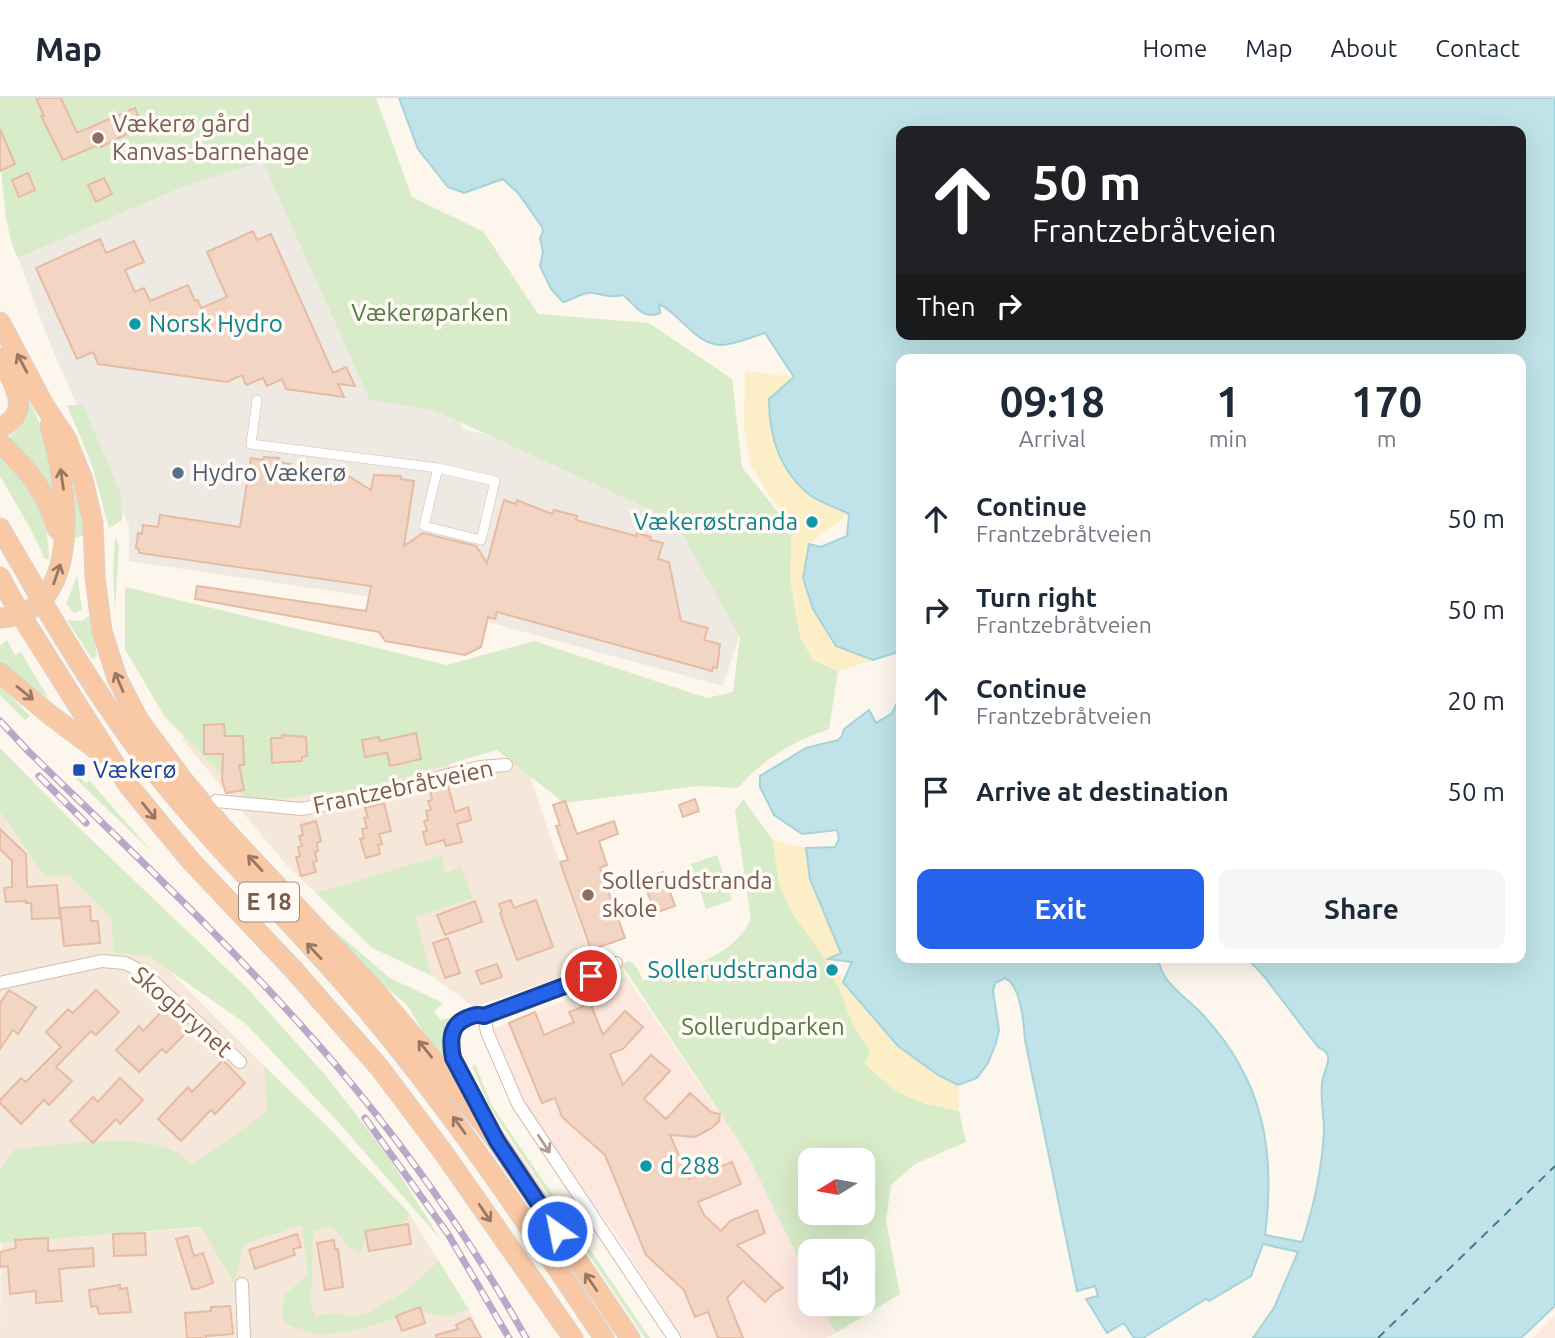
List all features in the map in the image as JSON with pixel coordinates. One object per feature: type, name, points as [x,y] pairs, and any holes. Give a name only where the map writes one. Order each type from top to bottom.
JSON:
[{"type":"highway","points":[[0,321],[76,459],[93,523],[102,631],[117,678],[138,719],[223,828],[376,992],[497,1141],[630,1338]]},
{"type":"highway","points":[[0,358],[14,384],[19,401],[18,414],[11,423],[0,428]]},
{"type":"highway","points":[[0,618],[29,611],[47,596],[57,577],[63,547],[65,496],[44,405]]},
{"type":"highway","points":[[0,443],[22,463],[40,487],[51,508],[63,547]]},
{"type":"highway","name":"E 18","points":[[0,528],[98,694],[171,793],[365,1007],[432,1089],[604,1338]]},
{"type":"highway","name":"E 18","points":[[5,585],[128,785],[191,861],[293,969],[379,1067],[443,1152],[573,1338]]},
{"type":"highway","points":[[0,673],[111,760]]},
{"type":"street","points":[[257,400],[251,444],[438,468],[495,481],[481,540],[424,526],[438,468]]},
{"type":"street","name":"Frantzebråtveien","points":[[216,801],[302,809],[375,794],[468,769],[506,765]]},
{"type":"street","name":"Skogbrynet","points":[[0,983],[102,961],[125,963],[143,972],[240,1062]]},
{"type":"street","points":[[497,1141],[453,1058],[450,1043],[452,1033],[462,1020],[478,1014],[484,1016],[591,976],[616,963]]},
{"type":"street","points":[[484,1016],[487,1032],[519,1104],[674,1338]]},
{"type":"street","points":[[242,1284],[244,1338]]},
{"type":"shaded area","points":[[263,162],[433,369],[463,429],[733,496],[749,606],[723,686],[473,618],[399,601],[129,561],[129,526],[48,339],[18,258],[180,188]]},
{"type":"shaded area","points":[[435,722],[453,771],[523,755],[594,966],[474,1007],[432,976],[414,917],[441,855],[316,893],[288,867],[182,739],[202,724]]},
{"type":"shaded area","points":[[0,797],[9,810],[264,1066],[268,1112],[191,1166],[176,1151],[15,1149],[0,1168]]},
{"type":"shaded area","points":[[627,977],[746,1152],[798,1258],[798,1316],[827,1316],[836,1333],[826,1338],[681,1338],[613,1229],[513,1100],[482,1033]]},
{"type":"shaded area","points":[[409,1213],[469,1310],[483,1338],[0,1338],[1,1242]]},
{"type":"shaded area","points":[[1555,1316],[1555,1338],[1533,1338]]},
{"type":"green space","name":"Vækerøparken","points":[[0,98],[376,98],[412,197],[484,232],[538,314],[649,323],[732,379],[742,467],[792,530],[790,579],[813,660],[838,671],[829,729],[779,752],[738,788],[698,786],[564,803],[497,750],[365,789],[249,802],[164,716],[125,649],[125,587],[447,665],[534,641],[707,698],[733,692],[740,637],[675,521],[434,410],[370,400],[263,162],[180,188],[18,258],[12,244],[4,204]]},
{"type":"green space","points":[[24,395],[27,395],[45,436],[57,498],[53,500],[5,440],[23,421]]},
{"type":"green space","points":[[67,405],[83,405],[122,496],[122,520],[109,528],[92,465]]},
{"type":"green space","points":[[0,454],[21,478],[36,502],[45,528],[49,559],[45,559],[0,476]]},
{"type":"green space","points":[[67,464],[84,535],[72,540]]},
{"type":"green space","points":[[115,537],[119,545],[115,611],[113,570]]},
{"type":"green space","points":[[77,576],[82,610],[74,613],[66,604]]},
{"type":"green space","points":[[91,614],[97,657],[92,659],[67,620],[82,621]]},
{"type":"green space","points":[[7,640],[15,655],[21,652],[49,699],[0,662],[0,646]]},
{"type":"green space","points":[[0,685],[30,716],[25,720],[0,695]]},
{"type":"green space","points":[[0,748],[74,823],[247,988],[327,1077],[388,1156],[441,1240],[339,1123],[246,1024],[150,957],[113,952],[112,919],[69,875],[46,877],[0,812]]},
{"type":"green space","points":[[78,776],[86,783],[89,780],[154,854],[76,779]]},
{"type":"green space","name":"Sollerudparken","points":[[743,799],[773,840],[779,884],[792,912],[822,955],[841,992],[852,1023],[870,1051],[923,1103],[959,1111],[966,1142],[915,1164],[891,1185],[886,1221],[900,1294],[875,1309],[875,1239],[798,1239],[798,1258],[746,1152],[622,965],[628,961],[634,964],[643,981],[689,966],[731,944],[751,919],[735,811]]},
{"type":"green space","points":[[441,855],[446,873],[461,867],[473,898],[415,917],[432,976],[372,948],[316,893]]},
{"type":"green space","points":[[717,855],[732,900],[706,909],[691,864]]},
{"type":"green space","points":[[316,915],[390,978],[443,1003],[434,1012],[440,1020],[451,1018],[447,1056],[475,1106],[436,1055],[408,1006],[376,979]]},
{"type":"green space","points":[[475,1064],[491,1104],[650,1338],[645,1338],[490,1107],[472,1066]]},
{"type":"green space","points":[[264,1066],[329,1128],[409,1213],[407,1221],[384,1229],[367,1231],[361,1254],[348,1246],[332,1227],[313,1230],[311,1307],[315,1316],[338,1313],[351,1317],[367,1313],[404,1292],[439,1261],[469,1310],[445,1317],[426,1312],[407,1314],[358,1330],[320,1335],[290,1326],[283,1319],[285,1295],[308,1274],[302,1225],[244,1244],[234,1283],[201,1227],[0,1243],[0,1168],[15,1149],[96,1141],[139,1142],[175,1151],[191,1165],[267,1112]]},
{"type":"green space","name":"Sollerudparken","points":[[827,1316],[864,1316],[836,1333]]},
{"type":"sand","name":"Vækerøstranda","points":[[745,371],[794,377],[807,494],[849,514],[809,544],[804,578],[836,646],[873,660],[838,671],[813,660],[800,638],[790,579],[792,530],[751,466],[744,430]]},
{"type":"sand","name":"Sollerudstranda","points":[[773,840],[806,848],[810,880],[841,953],[828,959],[869,1015],[885,1031],[919,1060],[958,1085],[959,1111],[923,1103],[895,1091],[865,1064],[870,1050],[852,1023],[841,992],[822,955],[792,912],[779,884]]},
{"type":"water","points":[[399,98],[1555,98],[1555,1306],[1521,1338],[1253,1338],[1274,1308],[1298,1252],[1263,1244],[1251,1276],[1209,1301],[1206,1299],[1143,1338],[1134,1338],[1124,1323],[1107,1333],[1086,1299],[1098,1296],[1095,1286],[1077,1291],[1025,1040],[1021,1006],[1015,988],[1005,978],[995,983],[993,991],[999,1030],[988,1063],[977,1078],[958,1085],[938,1075],[898,1046],[843,982],[852,962],[828,959],[841,953],[810,879],[806,848],[835,847],[839,839],[837,830],[802,834],[774,815],[760,787],[760,776],[806,748],[838,740],[844,729],[869,710],[876,723],[892,713],[896,705],[896,963],[1159,963],[1169,982],[1203,1015],[1223,1040],[1240,1065],[1252,1090],[1266,1145],[1268,1204],[1265,1235],[1302,1242],[1314,1201],[1321,1160],[1324,1131],[1322,1089],[1328,1058],[1252,963],[1526,963],[1526,354],[896,354],[896,653],[873,660],[836,646],[813,609],[803,578],[809,544],[821,547],[847,536],[849,514],[810,496],[782,461],[771,425],[769,399],[794,377],[765,333],[733,343],[713,344],[696,335],[659,304],[660,313],[649,315],[639,310],[623,295],[589,293],[563,302],[551,289],[540,266],[543,252],[540,238],[542,227],[518,193],[503,179],[464,193],[448,187],[418,149]]},
{"type":"building","points":[[36,98],[61,98],[77,133],[135,108],[142,126],[101,147],[100,144],[63,160],[41,116],[44,116]]},
{"type":"building","points":[[0,129],[15,164],[0,171]]},
{"type":"building","points":[[28,173],[35,190],[19,197],[12,180]]},
{"type":"building","points":[[104,178],[112,194],[96,202],[88,185]]},
{"type":"building","points":[[253,231],[257,240],[271,234],[333,373],[346,367],[355,386],[338,384],[344,397],[286,389],[282,379],[267,386],[263,378],[246,385],[242,375],[227,382],[98,364],[93,352],[77,359],[36,268],[100,239],[106,253],[134,241],[144,262],[125,270],[135,292],[144,288],[150,301],[188,285],[201,308],[227,297],[207,252]]},
{"type":"building","points":[[264,457],[279,458],[278,462],[291,464],[289,477],[313,471],[329,471],[350,477],[371,490],[374,475],[401,476],[401,479],[414,481],[404,546],[423,533],[476,546],[487,563],[504,500],[516,504],[517,500],[552,514],[554,510],[577,516],[576,520],[636,536],[637,533],[651,537],[650,540],[663,543],[658,559],[669,562],[681,621],[708,628],[704,640],[720,644],[717,668],[713,667],[712,671],[497,612],[495,619],[488,617],[481,647],[465,655],[385,641],[379,632],[195,599],[197,586],[366,611],[371,586],[139,553],[136,548],[138,533],[142,534],[143,525],[158,527],[160,515],[240,527],[251,458],[263,460]]},
{"type":"building","points":[[224,724],[225,736],[243,736],[244,765],[239,765],[244,790],[226,793],[222,780],[223,754],[204,754],[204,725]]},
{"type":"building","points":[[416,733],[421,759],[390,766],[387,753],[365,757],[362,740],[379,737],[380,741]]},
{"type":"building","points":[[282,735],[306,737],[307,756],[302,757],[302,761],[272,763],[271,738],[282,738]]},
{"type":"building","points":[[448,786],[455,812],[468,807],[471,820],[457,824],[462,842],[446,846],[444,840],[426,845],[423,832],[427,831],[424,821],[428,820],[426,811],[431,810],[428,801],[432,800],[430,790]]},
{"type":"building","points":[[695,799],[699,811],[683,817],[679,805]]},
{"type":"building","points":[[565,801],[577,834],[614,821],[618,834],[599,841],[607,865],[600,868],[625,938],[591,950],[560,862],[568,860],[556,826],[560,825],[553,805]]},
{"type":"building","points":[[384,803],[391,831],[379,834],[382,844],[378,845],[380,854],[366,858],[360,839],[364,838],[362,829],[367,828],[365,808]]},
{"type":"building","points":[[316,821],[321,841],[317,843],[318,851],[315,852],[317,861],[313,862],[316,872],[301,876],[296,857],[300,856],[298,847],[302,846],[299,836],[303,835],[301,825]]},
{"type":"building","points":[[0,829],[26,854],[27,887],[57,885],[60,918],[32,919],[31,903],[6,902],[4,888],[12,887],[12,861],[0,849]]},
{"type":"building","points":[[663,872],[675,906],[655,913],[643,879]]},
{"type":"building","points":[[511,900],[514,908],[536,900],[553,947],[517,960],[499,904]]},
{"type":"building","points":[[475,901],[482,922],[445,935],[437,915]]},
{"type":"building","points":[[90,906],[91,921],[98,921],[100,943],[64,946],[60,908]]},
{"type":"building","points":[[448,938],[460,973],[445,978],[433,943]]},
{"type":"building","points":[[497,964],[502,977],[481,984],[476,971]]},
{"type":"building","points":[[9,990],[36,1007],[18,1034],[13,1030],[0,1049],[0,1003]]},
{"type":"building","points":[[96,990],[119,1012],[96,1035],[91,1031],[56,1067],[72,1081],[49,1105],[44,1100],[21,1124],[0,1100],[21,1078],[26,1082],[61,1047],[46,1032],[68,1009],[73,1013]]},
{"type":"building","name":"d 288","points":[[589,1000],[603,1035],[625,1011],[643,1027],[623,1049],[610,1054],[623,1085],[651,1055],[670,1071],[644,1099],[666,1119],[690,1093],[711,1112],[720,1114],[719,1121],[712,1128],[695,1137],[670,1135],[689,1179],[732,1162],[741,1184],[698,1202],[704,1215],[721,1231],[730,1221],[757,1210],[765,1233],[737,1245],[783,1288],[765,1302],[743,1281],[727,1298],[743,1338],[718,1338],[708,1312],[695,1317],[684,1290],[646,1255],[605,1155],[562,1117],[555,1098],[542,1103],[509,1023],[535,1012],[544,1035],[574,1022],[569,1012],[582,1007]]},
{"type":"building","points":[[166,1007],[189,1030],[166,1053],[162,1049],[139,1072],[116,1050],[139,1026],[143,1031]]},
{"type":"building","points":[[223,1060],[245,1083],[215,1114],[211,1110],[181,1141],[158,1119],[188,1087],[192,1092]]},
{"type":"building","points":[[120,1078],[143,1100],[120,1124],[116,1119],[93,1143],[70,1121],[93,1097],[98,1102]]},
{"type":"building","points":[[408,1224],[411,1244],[369,1251],[365,1231]]},
{"type":"building","points":[[145,1233],[146,1255],[114,1256],[113,1234]]},
{"type":"building","points":[[297,1234],[301,1247],[293,1249],[295,1255],[255,1269],[249,1250]]},
{"type":"building","points":[[188,1236],[194,1256],[203,1253],[213,1283],[197,1289],[192,1289],[176,1239]]},
{"type":"building","points":[[48,1238],[48,1251],[93,1248],[94,1266],[59,1269],[62,1301],[36,1303],[36,1291],[10,1294],[8,1266],[0,1267],[0,1252],[16,1248],[15,1240]]},
{"type":"building","points":[[334,1240],[335,1249],[338,1249],[343,1287],[325,1290],[317,1243]]},
{"type":"building","points":[[120,1285],[120,1289],[127,1288],[131,1312],[99,1314],[97,1306],[91,1307],[89,1290]]},
{"type":"building","points":[[230,1306],[233,1334],[187,1338],[185,1313]]},
{"type":"building","points":[[420,1307],[425,1323],[402,1331],[396,1316]]},
{"type":"building","points":[[470,1318],[481,1338],[436,1338],[436,1335],[458,1329],[456,1325]]},
{"type":"ferry route","points":[[1378,1338],[1555,1166]]},
{"type":"railway","points":[[0,721],[225,944],[335,1064],[437,1196],[526,1338]]},
{"type":"railway","points":[[39,776],[86,823]]},
{"type":"railway","points":[[365,1118],[448,1234],[509,1338]]},
{"type":"place","name":"Vækerø gård Kanvas-barnehage","points":[[98,138]]},
{"type":"place","name":"Norsk Hydro","points":[[135,324]]},
{"type":"place","name":"Hydro Vækerø","points":[[178,473]]},
{"type":"place","name":"Vækerøstranda","points":[[812,522]]},
{"type":"place","name":"Vækerø","points":[[79,770]]},
{"type":"place","name":"Sollerudstranda skole","points":[[588,895]]},
{"type":"place","name":"Sollerudstranda","points":[[832,970]]},
{"type":"place","name":"d 288","points":[[646,1166]]},
{"type":"route","points":[[557,1231],[497,1141],[453,1058],[450,1043],[452,1033],[462,1020],[478,1014],[484,1016],[591,976]]}]
